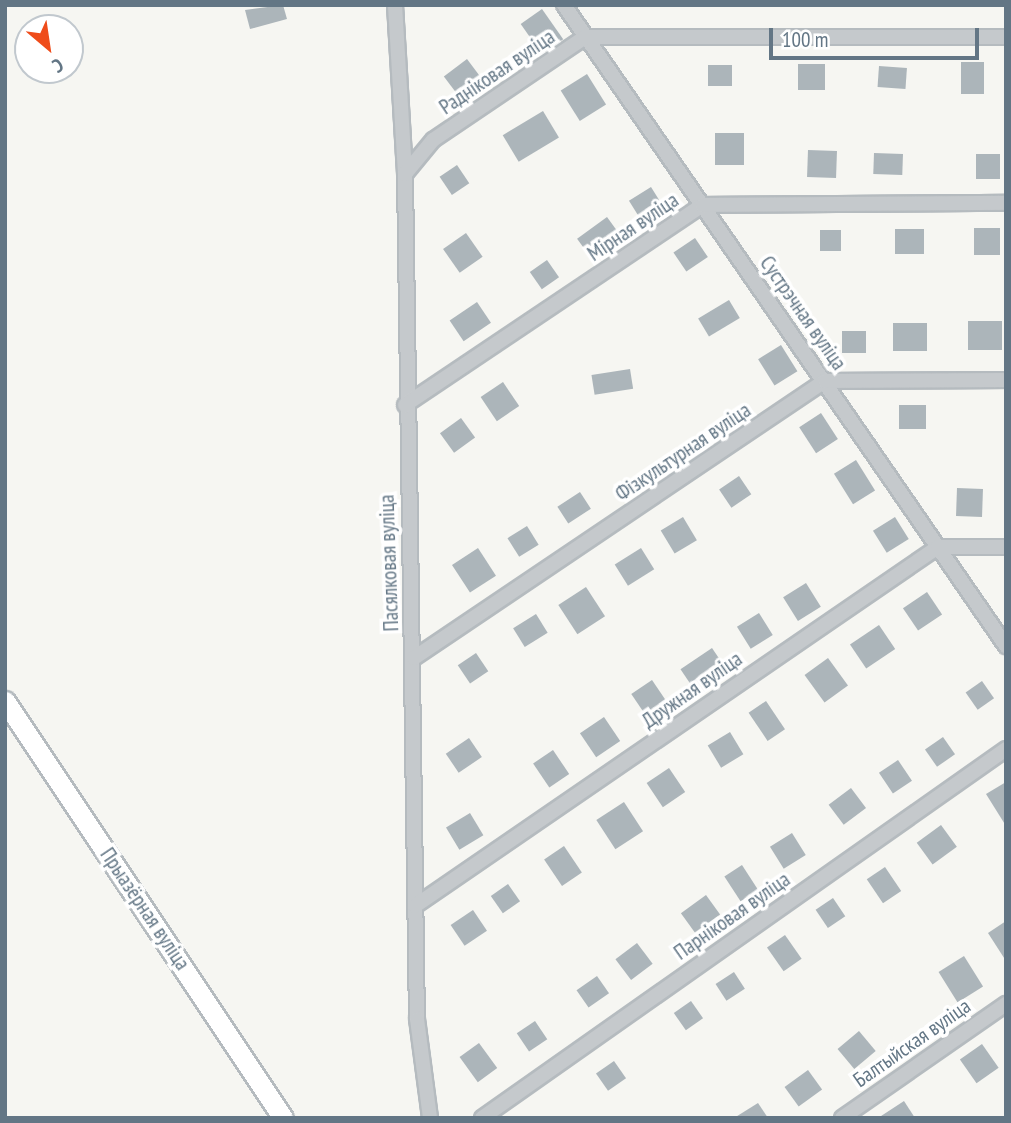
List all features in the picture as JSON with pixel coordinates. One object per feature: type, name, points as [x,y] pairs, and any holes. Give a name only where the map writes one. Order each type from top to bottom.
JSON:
[{"type":"street","name":"Пасялковая вуліца","points":[[395,5],[405,174],[405,405],[414,658],[416,1019],[430,1118]]},
{"type":"street","name":"Сустрэчная вуліца","points":[[564,5],[1006,646]]},
{"type":"street","name":"Радніковая вуліца","points":[[405,174],[433,140],[585,37],[1006,37]]},
{"type":"street","name":"Мірная вуліца","points":[[405,405],[703,205],[1006,203]]},
{"type":"street","points":[[825,382],[1006,380]]},
{"type":"street","name":"Фізкультурная вуліца","points":[[414,658],[825,382]]},
{"type":"street","points":[[938,547],[1006,547]]},
{"type":"street","name":"Дружная вуліца","points":[[415,906],[938,547]]},
{"type":"street","name":"Прыазёрная вуліца","points":[[5,701],[283,1118]]},
{"type":"street","name":"Парніковая вуліца","points":[[482,1118],[1006,750]]},
{"type":"street","name":"Балтыйская вуліца","points":[[842,1118],[1006,1004]]},
{"type":"building","points":[[283,5],[287,19],[250,29],[245,10]]},
{"type":"building","points":[[542,9],[563,39],[542,54],[521,24]]},
{"type":"building","points":[[467,59],[487,86],[464,104],[444,76]]},
{"type":"building","points":[[961,62],[984,62],[984,94],[961,94]]},
{"type":"building","points":[[798,64],[825,64],[825,90],[798,90]]},
{"type":"building","points":[[708,65],[732,65],[732,86],[708,86]]},
{"type":"building","points":[[879,66],[907,68],[905,89],[878,87]]},
{"type":"building","points":[[587,74],[606,105],[580,121],[561,90]]},
{"type":"building","points":[[543,111],[559,138],[519,162],[503,135]]},
{"type":"building","points":[[715,133],[744,133],[744,165],[715,165]]},
{"type":"building","points":[[808,150],[837,151],[836,178],[807,177]]},
{"type":"building","points":[[874,153],[903,154],[902,175],[873,174]]},
{"type":"building","points":[[976,154],[1000,154],[1000,179],[976,179]]},
{"type":"building","points":[[457,165],[469,183],[452,195],[440,177]]},
{"type":"building","points":[[651,187],[667,213],[645,227],[629,201]]},
{"type":"building","points":[[607,217],[622,238],[592,260],[577,239]]},
{"type":"building","points":[[974,228],[1000,228],[1000,255],[974,255]]},
{"type":"building","points":[[895,229],[924,229],[924,254],[895,254]]},
{"type":"building","points":[[820,230],[841,230],[841,251],[820,251]]},
{"type":"building","points":[[466,233],[483,257],[460,273],[443,249]]},
{"type":"building","points":[[695,238],[708,257],[686,272],[673,253]]},
{"type":"building","points":[[547,260],[559,277],[542,289],[530,272]]},
{"type":"building","points":[[729,300],[740,318],[709,337],[698,319]]},
{"type":"building","points":[[477,302],[491,323],[464,341],[450,320]]},
{"type":"building","points":[[968,321],[1002,321],[1002,350],[968,350]]},
{"type":"building","points":[[893,323],[927,323],[927,351],[893,351]]},
{"type":"building","points":[[842,331],[866,331],[866,353],[842,353]]},
{"type":"building","points":[[781,345],[797,371],[775,386],[758,359]]},
{"type":"building","points":[[630,369],[633,389],[595,395],[591,375]]},
{"type":"building","points":[[503,382],[519,406],[497,421],[481,397]]},
{"type":"building","points":[[899,405],[926,405],[926,429],[899,429]]},
{"type":"building","points":[[821,413],[838,439],[816,453],[799,427]]},
{"type":"building","points":[[461,418],[475,437],[454,453],[440,433]]},
{"type":"building","points":[[856,460],[875,491],[853,504],[834,474]]},
{"type":"building","points":[[739,476],[751,494],[731,508],[719,489]]},
{"type":"building","points":[[957,488],[983,489],[982,517],[956,516]]},
{"type":"building","points":[[580,492],[591,509],[568,523],[557,507]]},
{"type":"building","points":[[683,517],[697,540],[675,554],[661,530]]},
{"type":"building","points":[[895,517],[909,539],[887,553],[873,531]]},
{"type":"building","points":[[527,526],[539,545],[519,557],[507,538]]},
{"type":"building","points":[[478,548],[496,576],[470,593],[452,565]]},
{"type":"building","points":[[641,548],[654,569],[628,586],[615,564]]},
{"type":"building","points":[[806,583],[821,607],[798,621],[783,597]]},
{"type":"building","points":[[586,587],[605,616],[577,634],[558,605]]},
{"type":"building","points":[[927,592],[942,614],[918,631],[903,608]]},
{"type":"building","points":[[759,613],[773,635],[751,649],[737,627]]},
{"type":"building","points":[[536,614],[548,633],[525,647],[513,628]]},
{"type":"building","points":[[879,625],[895,649],[866,669],[850,645]]},
{"type":"building","points":[[712,648],[730,675],[698,696],[680,669]]},
{"type":"building","points":[[476,653],[488,671],[470,684],[458,665]]},
{"type":"building","points":[[828,658],[848,686],[825,703],[805,675]]},
{"type":"building","points":[[652,680],[669,705],[648,719],[631,694]]},
{"type":"building","points":[[982,681],[994,698],[978,710],[966,692]]},
{"type":"building","points":[[766,701],[785,729],[768,741],[749,713]]},
{"type":"building","points":[[604,717],[620,741],[596,757],[580,733]]},
{"type":"building","points":[[730,732],[743,754],[721,768],[708,745]]},
{"type":"building","points":[[943,737],[955,754],[937,767],[925,750]]},
{"type":"building","points":[[469,738],[482,757],[459,773],[446,754]]},
{"type":"building","points":[[553,750],[569,774],[549,787],[533,763]]},
{"type":"building","points":[[898,760],[912,781],[893,794],[879,773]]},
{"type":"building","points":[[669,768],[685,792],[663,807],[647,783]]},
{"type":"building","points":[[1006,782],[1006,826],[986,794]]},
{"type":"building","points":[[851,788],[866,808],[844,825],[829,805]]},
{"type":"building","points":[[624,802],[643,831],[615,849],[596,820]]},
{"type":"building","points":[[470,813],[483,835],[459,850],[446,827]]},
{"type":"building","points":[[941,825],[957,847],[933,864],[917,843]]},
{"type":"building","points":[[792,833],[806,855],[784,869],[770,847]]},
{"type":"building","points":[[564,846],[582,873],[562,886],[544,859]]},
{"type":"building","points":[[742,865],[758,890],[741,902],[724,876]]},
{"type":"building","points":[[885,867],[901,891],[883,903],[867,879]]},
{"type":"building","points":[[508,884],[520,901],[503,913],[491,896]]},
{"type":"building","points":[[706,895],[720,914],[695,933],[681,913]]},
{"type":"building","points":[[833,898],[845,916],[828,928],[816,910]]},
{"type":"building","points":[[473,910],[487,931],[465,946],[451,925]]},
{"type":"building","points":[[1006,921],[1006,961],[988,933]]},
{"type":"building","points":[[785,935],[802,959],[784,971],[767,948]]},
{"type":"building","points":[[637,943],[653,964],[631,980],[615,959]]},
{"type":"building","points":[[964,956],[983,987],[958,1002],[939,972]]},
{"type":"building","points":[[734,972],[745,989],[726,1001],[716,984]]},
{"type":"building","points":[[597,976],[609,993],[589,1008],[577,990]]},
{"type":"building","points":[[691,1001],[703,1018],[686,1030],[674,1013]]},
{"type":"building","points":[[535,1021],[547,1039],[529,1052],[517,1033]]},
{"type":"building","points":[[859,1031],[876,1051],[854,1069],[838,1049]]},
{"type":"building","points":[[479,1043],[497,1068],[478,1082],[460,1057]]},
{"type":"building","points":[[982,1044],[999,1068],[977,1083],[960,1059]]},
{"type":"building","points":[[614,1061],[626,1078],[608,1091],[596,1074]]},
{"type":"building","points":[[808,1070],[822,1089],[799,1106],[785,1087]]},
{"type":"building","points":[[904,1101],[915,1118],[878,1118]]},
{"type":"building","points":[[758,1103],[768,1118],[734,1118]]}]
